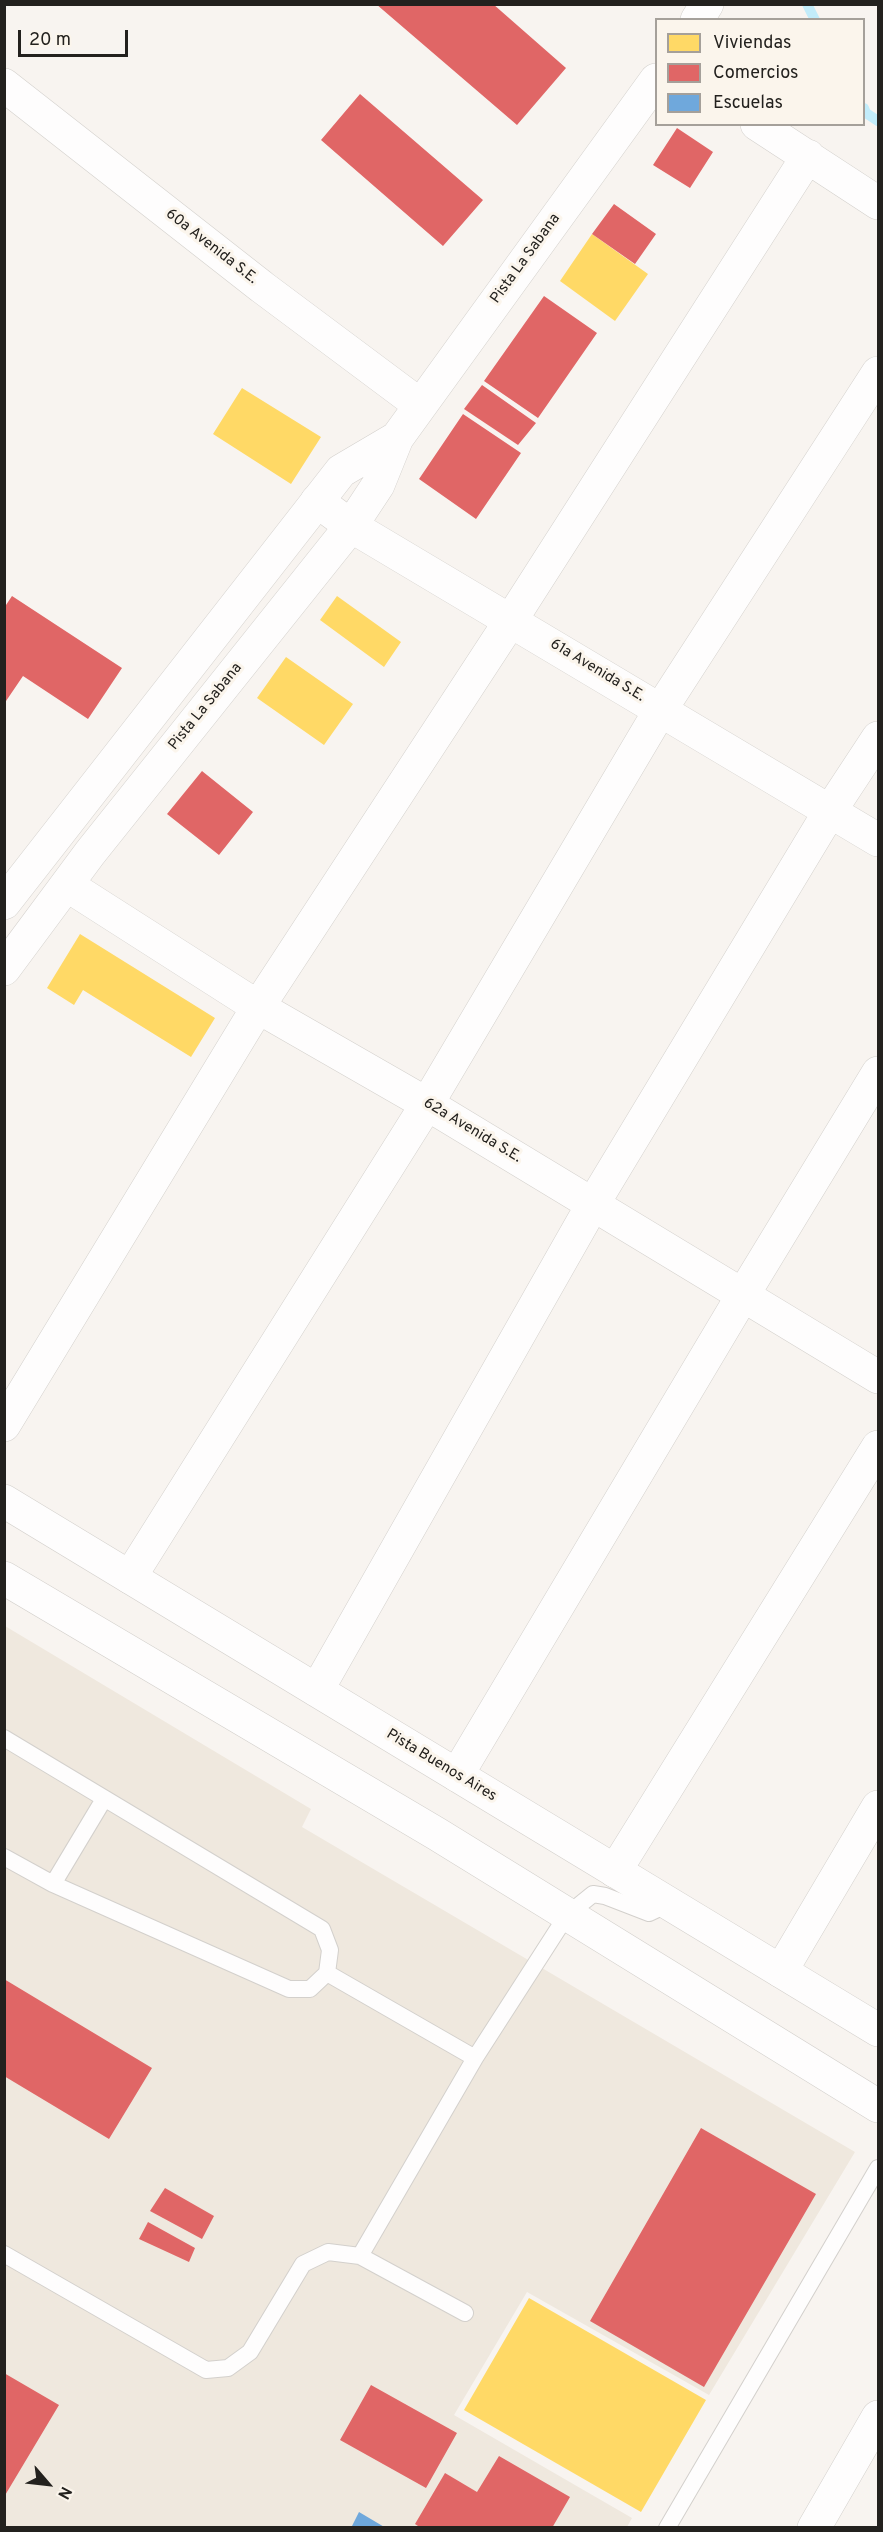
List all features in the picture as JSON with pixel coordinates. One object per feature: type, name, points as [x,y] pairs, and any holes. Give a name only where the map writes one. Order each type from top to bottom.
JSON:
[{"type":"street","points":[[698,18],[707,4]]},
{"type":"street","name":"Pista La Sabana","points":[[4,969],[90,853],[351,526],[378,485],[397,438],[655,83]]},
{"type":"street","name":"60a Avenida S.E.","points":[[4,85],[262,287],[420,405]]},
{"type":"street","points":[[760,126],[879,203]]},
{"type":"street","points":[[4,1425],[258,1007],[511,620],[808,156]]},
{"type":"street","points":[[130,1577],[427,1104],[661,709],[879,373]]},
{"type":"street","name":"Pista La Sabana","points":[[4,903],[341,471],[397,438]]},
{"type":"street","name":"61a Avenida S.E.","points":[[317,501],[351,526],[879,840]]},
{"type":"street","points":[[317,1690],[593,1204],[830,811],[879,738]]},
{"type":"street","name":"62a Avenida S.E.","points":[[67,885],[258,1007],[427,1104],[879,1377]]},
{"type":"street","points":[[457,1775],[743,1295],[879,1072]]},
{"type":"street","points":[[615,1871],[879,1447]]},
{"type":"street","name":"Pista Buenos Aires","points":[[4,1501],[879,2030]]},
{"type":"street","points":[[4,1578],[437,1834],[879,2106]]},
{"type":"street","points":[[781,1971],[879,1807]]},
{"type":"street","points":[[814,2528],[879,2416]]},
{"type":"lane","points":[[681,4],[695,18]]},
{"type":"lane","points":[[4,1738],[322,1929],[330,1950],[327,1973],[310,1989],[289,1989],[53,1884],[4,1857]]},
{"type":"lane","points":[[53,1884],[104,1799]]},
{"type":"lane","points":[[360,2256],[475,2058],[567,1915],[593,1894],[649,1912],[668,1904]]},
{"type":"lane","points":[[327,1973],[475,2058]]},
{"type":"lane","points":[[667,2528],[879,2168]]},
{"type":"lane","points":[[4,2254],[206,2370],[228,2368],[250,2352],[303,2264],[328,2252],[360,2256],[465,2313]]},
{"type":"shaded area","points":[[5,1626],[311,1809],[302,1827],[855,2152],[709,2395],[527,2292],[454,2415],[632,2518],[627,2527],[5,2528]]},
{"type":"building: Viviendas","points":[[592,234],[648,274],[615,321],[560,281]]},
{"type":"building: Viviendas","points":[[242,388],[321,437],[291,484],[213,434]]},
{"type":"building: Viviendas","points":[[337,596],[401,642],[384,667],[320,620]]},
{"type":"building: Viviendas","points":[[286,657],[353,704],[324,745],[257,698]]},
{"type":"building: Viviendas","points":[[80,934],[215,1018],[191,1057],[83,990],[74,1005],[47,988]]},
{"type":"building: Viviendas","points":[[529,2298],[706,2400],[641,2512],[464,2410]]},
{"type":"building: Comercios","points":[[376,4],[493,4],[566,68],[517,125]]},
{"type":"building: Comercios","points":[[360,94],[483,200],[443,246],[321,140]]},
{"type":"building: Comercios","points":[[677,128],[713,152],[690,188],[653,165]]},
{"type":"building: Comercios","points":[[614,204],[656,234],[635,264],[592,234]]},
{"type":"building: Comercios","points":[[544,296],[597,333],[538,418],[484,381]]},
{"type":"building: Comercios","points":[[482,385],[536,423],[518,445],[464,409]]},
{"type":"building: Comercios","points":[[463,414],[521,453],[476,519],[419,479]]},
{"type":"building: Comercios","points":[[12,596],[122,668],[88,719],[23,676],[4,704],[4,608]]},
{"type":"building: Comercios","points":[[202,771],[253,812],[219,855],[167,814]]},
{"type":"building: Comercios","points":[[4,1979],[152,2068],[109,2139],[4,2076]]},
{"type":"building: Comercios","points":[[701,2128],[816,2194],[704,2387],[590,2321]]},
{"type":"building: Comercios","points":[[165,2188],[214,2216],[202,2239],[150,2211]]},
{"type":"building: Comercios","points":[[148,2222],[195,2248],[189,2262],[139,2239]]},
{"type":"building: Comercios","points":[[4,2373],[59,2405],[4,2497]]},
{"type":"building: Comercios","points":[[371,2385],[457,2433],[426,2488],[340,2440]]},
{"type":"building: Comercios","points":[[499,2456],[570,2497],[552,2528],[421,2528],[415,2524],[445,2473],[477,2492]]},
{"type":"building: Escuelas","points":[[359,2512],[386,2528],[351,2528]]},
{"type":"waterway","points":[[807,4],[814,18]]},
{"type":"waterway","points":[[865,110],[878,121]]}]
